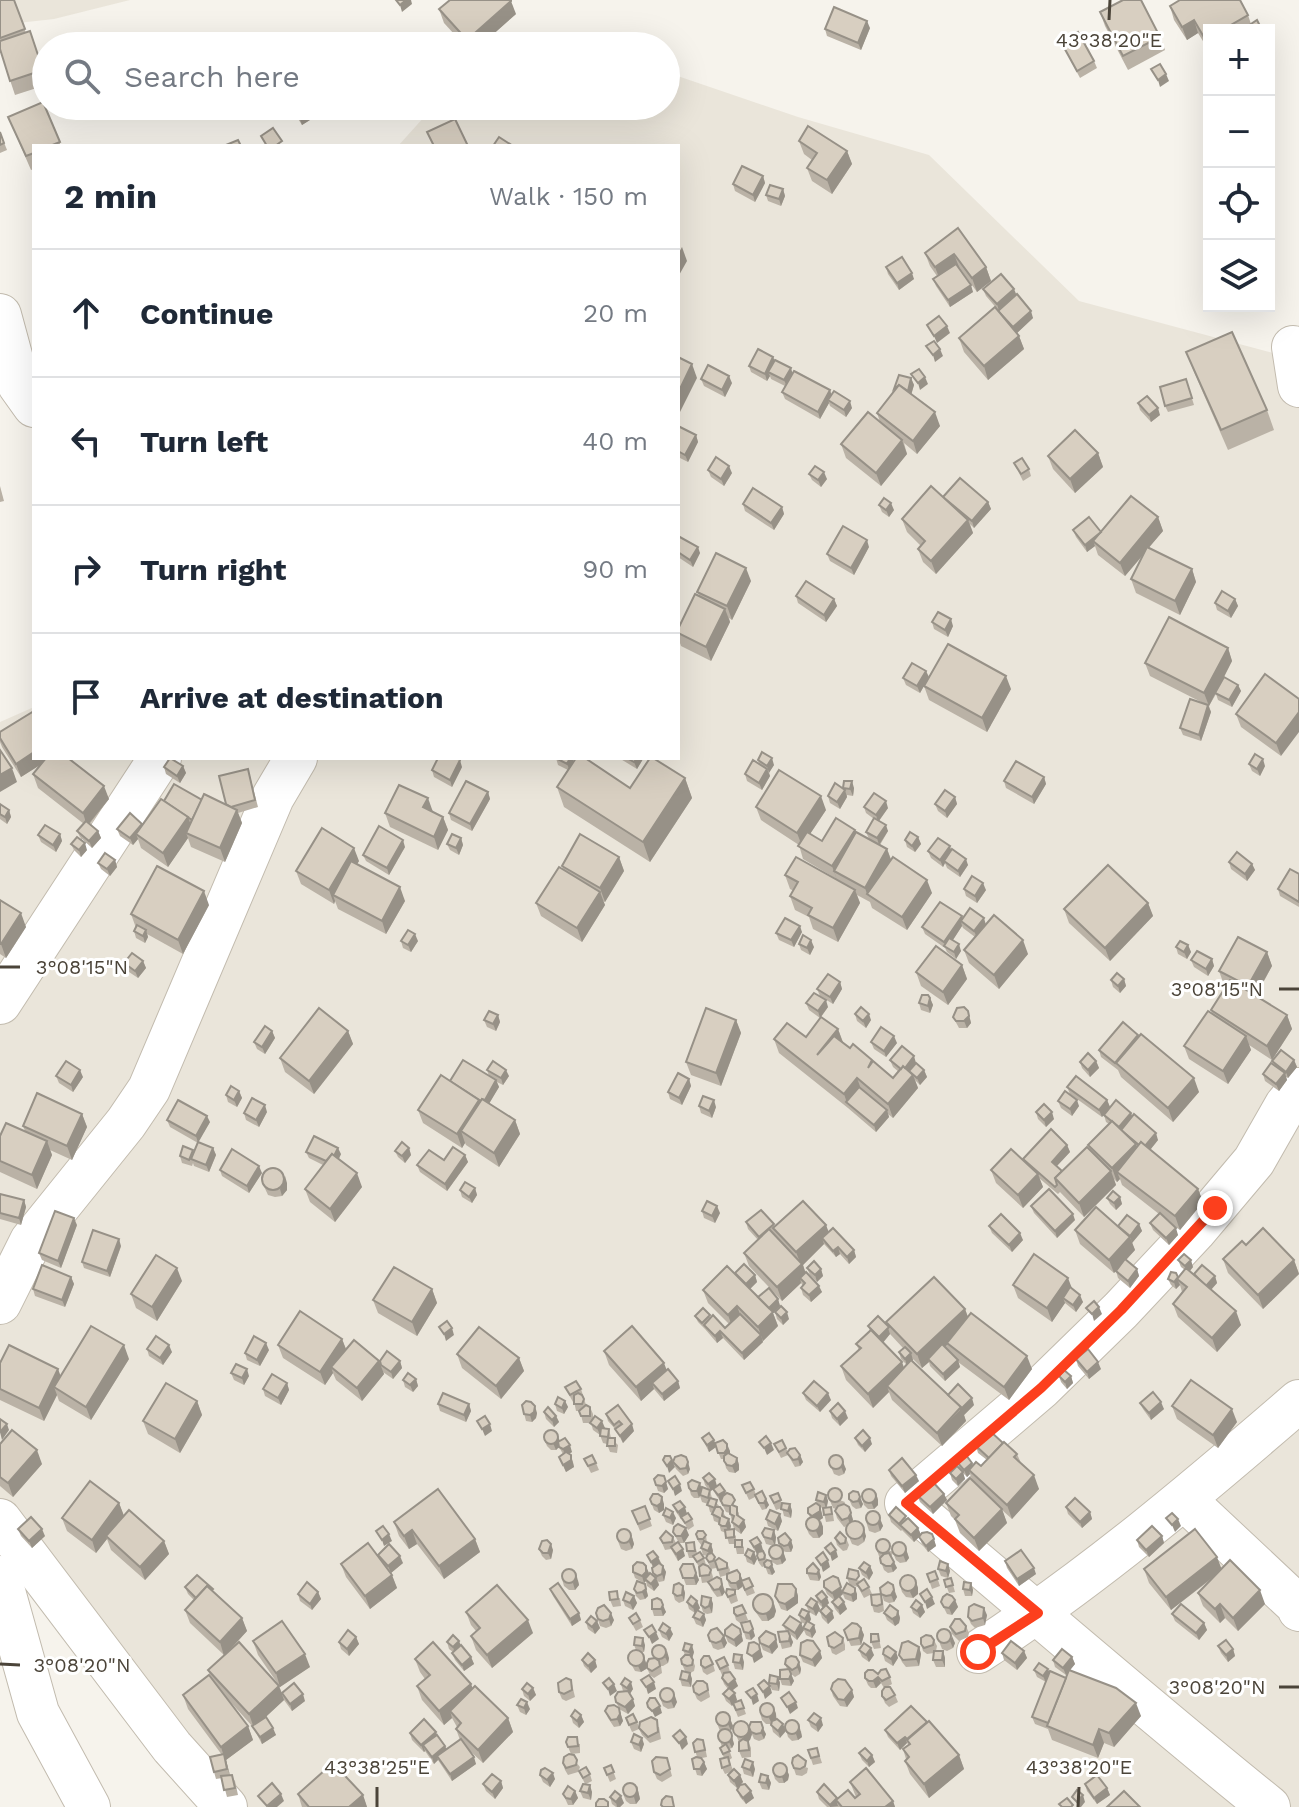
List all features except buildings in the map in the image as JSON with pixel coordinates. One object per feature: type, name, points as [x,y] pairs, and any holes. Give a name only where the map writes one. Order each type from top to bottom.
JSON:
[{"type":"street","points":[[0,315],[19,385],[32,403]]},
{"type":"street","points":[[0,1003],[159,760]]},
{"type":"street","points":[[0,1303],[31,1241],[126,1123],[149,1089],[273,797],[295,760]]},
{"type":"street","points":[[1269,1807],[1169,1727],[906,1503],[1041,1388],[1121,1310],[1195,1231],[1254,1161],[1286,1105],[1299,1089]]},
{"type":"street","points":[[978,1652],[1038,1613],[1185,1500],[1299,1401]]},
{"type":"street","points":[[1185,1500],[1299,1610]]},
{"type":"street","points":[[0,1520],[172,1747],[226,1807]]},
{"type":"street","points":[[0,1577],[38,1713],[89,1807]]},
{"type":"shaded area","points":[[0,0],[130,0],[54,19],[0,25]]},
{"type":"shaded area","points":[[680,77],[798,117],[929,155],[1079,301],[1299,360],[1299,1807],[233,1807],[0,1552],[0,722],[32,708],[32,760],[680,760],[680,144],[400,144],[421,120],[680,120]]},
{"type":"route","points":[[978,1652],[1038,1613],[906,1503],[1041,1388],[1121,1310],[1215,1208]]}]
